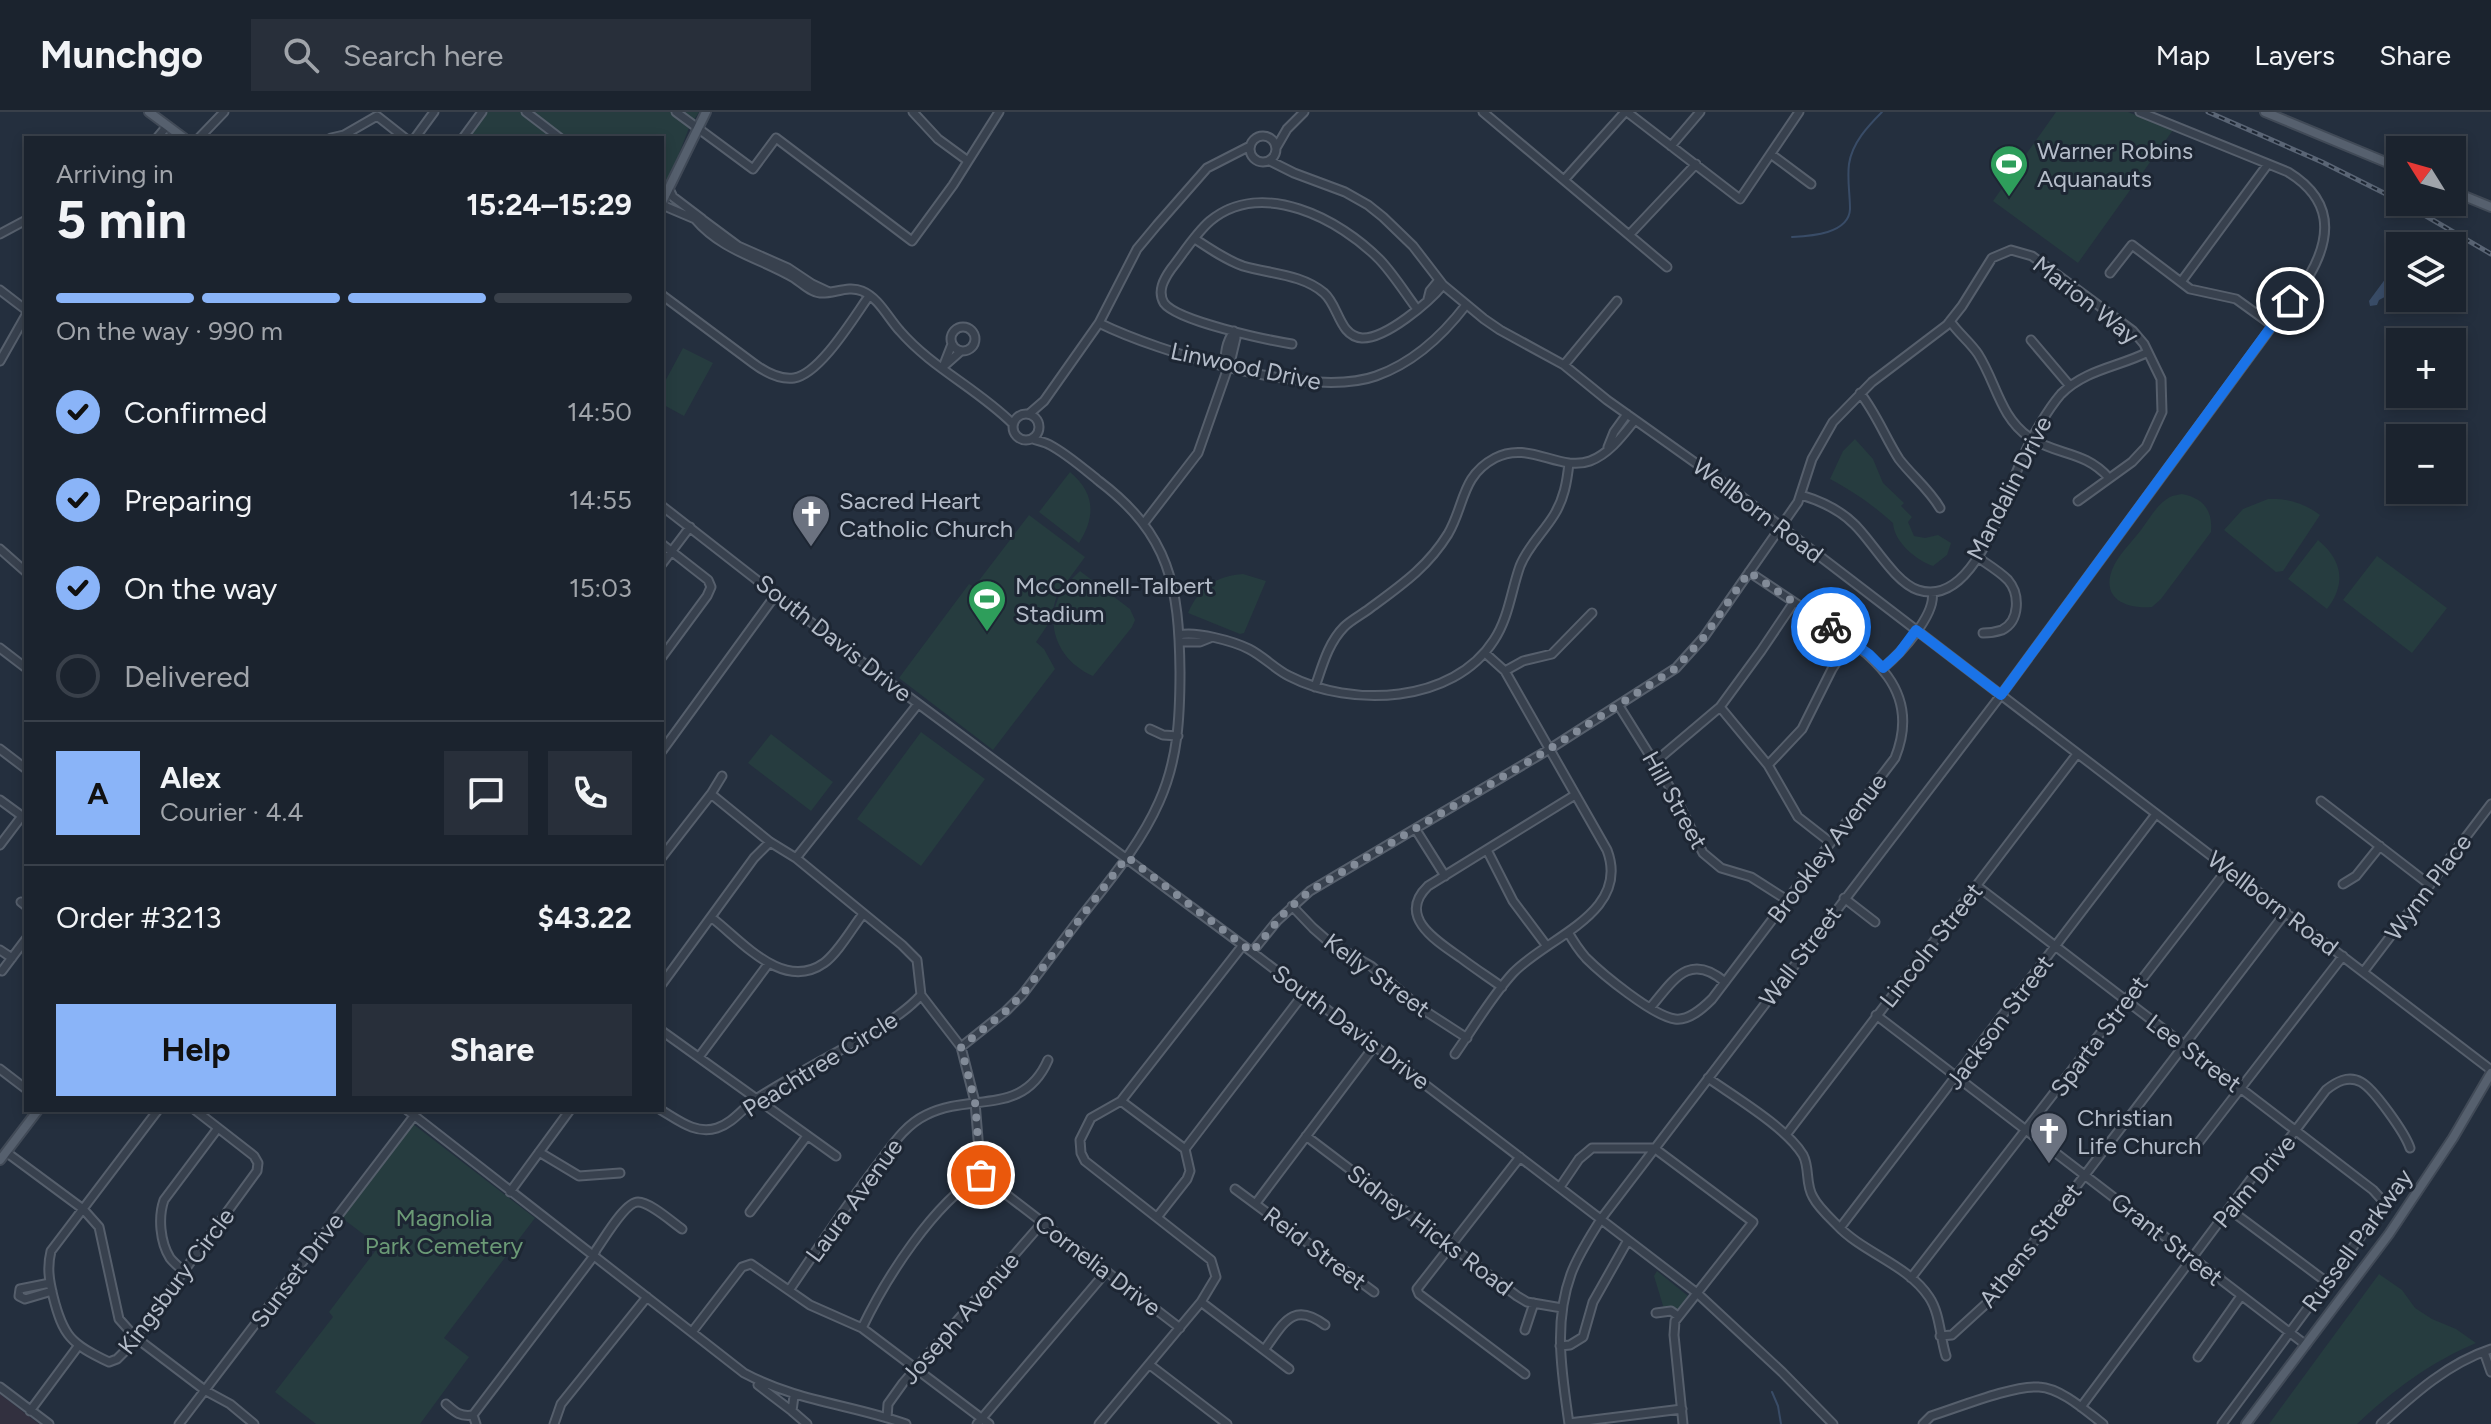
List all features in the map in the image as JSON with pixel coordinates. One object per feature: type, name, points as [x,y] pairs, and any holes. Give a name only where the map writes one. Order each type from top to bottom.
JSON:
[{"type":"main road","points":[[149,112],[181,136]]},
{"type":"main road","points":[[664,198],[706,112]]},
{"type":"main road","points":[[2265,112],[2386,162]]},
{"type":"main road","points":[[2466,197],[2491,207]]},
{"type":"main road","name":"Russell Parkway","points":[[2246,1424],[2422,1186],[2491,1072]]},
{"type":"main road","points":[[0,1160],[36,1112]]},
{"type":"street","points":[[201,136],[224,112]]},
{"type":"street","points":[[416,136],[434,112]]},
{"type":"street","points":[[464,136],[482,112]]},
{"type":"street","points":[[526,112],[557,136]]},
{"type":"street","points":[[676,112],[753,169],[776,138],[912,241],[953,185],[999,112]]},
{"type":"street","points":[[913,112],[938,139],[968,161]]},
{"type":"street","points":[[1231,157],[1251,156],[1258,162],[1274,154],[1287,129],[1304,112]]},
{"type":"street","points":[[1483,112],[1667,267]]},
{"type":"street","points":[[1491,119],[1497,112]]},
{"type":"street","points":[[1564,180],[1626,112],[1740,199],[1799,112]]},
{"type":"street","points":[[1671,146],[1700,112]]},
{"type":"street","name":"Wall Street","points":[[1569,1423],[1560,1346],[1562,1308],[1572,1272],[1601,1219],[2001,695],[2306,280],[2321,255],[2325,227],[2320,207],[2308,186],[2288,172],[2140,112]]},
{"type":"street","points":[[340,136],[377,116],[402,136]]},
{"type":"street","points":[[159,136],[167,126]]},
{"type":"street","points":[[1016,420],[1044,401],[1099,323],[1137,249],[1207,168],[1250,146],[1257,137],[1269,137],[1287,129]]},
{"type":"street","points":[[1269,137],[1274,154]]},
{"type":"street","points":[[1250,146],[1251,156]]},
{"type":"street","name":"Wellborn Road","points":[[1274,154],[1288,169],[1345,192],[1368,205],[1396,228],[1441,282],[1466,305],[1500,330],[1564,365],[2364,971],[2491,1072]]},
{"type":"street","points":[[1772,155],[1811,184]]},
{"type":"street","points":[[1630,234],[1696,164]]},
{"type":"street","points":[[2181,282],[2268,164]]},
{"type":"street","points":[[668,187],[673,197],[730,249],[816,292],[862,291],[913,344],[1016,420]]},
{"type":"street","points":[[1292,344],[1234,331],[1174,311],[1163,300],[1161,292],[1166,277],[1208,222],[1250,203],[1294,208],[1332,224],[1366,247],[1382,262],[1417,309]]},
{"type":"street","points":[[664,204],[699,219]]},
{"type":"street","points":[[0,234],[24,221]]},
{"type":"street","points":[[1195,239],[1242,266],[1312,285],[1326,294],[1348,332],[1359,338],[1382,332],[1417,309],[1434,297],[1441,282]]},
{"type":"street","points":[[2110,273],[2132,245],[2181,282],[2199,292],[2236,299],[2272,325]]},
{"type":"street","name":"Marion Way","points":[[1252,952],[1292,906],[1310,891],[1548,750],[1619,706],[1688,657],[1798,502],[1812,459],[1826,431],[1860,393],[1950,321],[1989,261],[2001,253],[2017,251],[2037,259],[2128,327],[2141,340],[2157,368],[2162,390],[2159,422],[2140,455],[2078,501]]},
{"type":"street","points":[[0,290],[24,310]]},
{"type":"street","points":[[664,296],[765,371],[785,378],[797,378],[815,365],[869,296]]},
{"type":"street","points":[[1564,365],[1617,301]]},
{"type":"street","name":"Linwood Drive","points":[[1099,323],[1169,351],[1320,384],[1375,377],[1412,357],[1432,343],[1466,305]]},
{"type":"street","points":[[0,361],[24,316]]},
{"type":"street","points":[[1950,321],[1980,356],[2008,417],[2020,431],[2046,447],[2086,459],[2109,478]]},
{"type":"street","points":[[958,328],[968,328],[975,341],[968,350],[961,351],[943,367],[954,332],[958,328]]},
{"type":"street","points":[[1144,523],[1198,453],[1231,359],[1236,338],[1234,331]]},
{"type":"street","points":[[2031,340],[2070,386]]},
{"type":"street","points":[[952,344],[961,351]]},
{"type":"street","name":"Mandalin Drive","points":[[1932,592],[1954,583],[1977,557],[1991,535],[2018,465],[2051,407],[2070,386],[2090,373],[2128,362],[2148,352]]},
{"type":"street","points":[[1860,393],[1901,461],[1940,508]]},
{"type":"street","points":[[1044,401],[1037,421],[1039,431],[1049,445]]},
{"type":"street","points":[[1029,414],[1037,421]]},
{"type":"street","points":[[1608,447],[1627,414]]},
{"type":"street","points":[[961,1047],[1022,995],[1127,857],[1151,820],[1163,792],[1178,736],[1180,638],[1169,569],[1158,545],[1144,523],[1120,497],[1049,445],[1018,438],[1013,432],[1016,420]]},
{"type":"street","points":[[1315,687],[1327,654],[1344,627],[1421,570],[1449,532],[1477,470],[1500,456],[1514,453],[1540,454],[1569,463],[1591,460],[1618,441],[1635,420]]},
{"type":"street","points":[[1033,439],[1039,431]]},
{"type":"street","points":[[1180,638],[1199,634],[1249,649],[1287,675],[1348,696],[1381,697],[1406,693],[1447,679],[1485,653],[1504,622],[1526,553],[1560,505],[1569,463]]},
{"type":"street","points":[[1801,495],[1824,503],[1845,516],[1902,579],[1919,590],[1932,592],[1934,599],[1931,609],[1899,653],[1883,668]]},
{"type":"street","name":"South Davis Drive","points":[[664,508],[918,704],[1127,857],[1697,1293],[1833,1424]]},
{"type":"street","points":[[664,561],[690,527]]},
{"type":"street","points":[[664,546],[708,580],[711,587],[664,654]]},
{"type":"street","points":[[0,549],[24,570]]},
{"type":"street","points":[[1977,557],[2006,578],[2017,599],[2011,623],[1997,632],[1983,633]]},
{"type":"street","name":"Brookley Avenue","points":[[1568,932],[1580,951],[1595,966],[1650,1008],[1669,1017],[1683,1019],[1708,1004],[1898,751],[1901,707],[1895,686],[1883,668],[1851,640],[1749,572]]},
{"type":"street","points":[[664,748],[777,593]]},
{"type":"street","points":[[1655,762],[1720,707],[1794,602]]},
{"type":"street","points":[[1505,671],[1532,657],[1552,654],[1592,613]]},
{"type":"street","points":[[1768,765],[1802,729],[1832,669],[1851,640]]},
{"type":"street","points":[[0,648],[24,666]]},
{"type":"street","points":[[1455,1054],[1502,987],[1526,960],[1568,932],[1601,903],[1610,883],[1612,868],[1607,850],[1505,671],[1485,653]]},
{"type":"street","points":[[796,858],[918,704]]},
{"type":"street","name":"Hill Street","points":[[1619,706],[1655,762],[1703,853],[1721,868],[1751,877],[1787,900]]},
{"type":"street","points":[[1720,707],[1768,765],[1798,817],[1830,842]]},
{"type":"street","points":[[1150,729],[1163,735],[1178,736]]},
{"type":"street","points":[[0,749],[24,767]]},
{"type":"street","name":"Lincoln Street","points":[[1786,1135],[2077,754]]},
{"type":"street","points":[[664,854],[722,776]]},
{"type":"street","name":"Peachtree Circle","points":[[664,1112],[701,1130],[716,1128],[729,1122],[755,1100],[886,1024],[921,995],[917,960],[902,945],[796,858],[770,842],[711,794]]},
{"type":"street","points":[[1502,987],[1434,939],[1420,923],[1417,906],[1422,892],[1575,795]]},
{"type":"street","points":[[0,800],[24,818],[0,845]]},
{"type":"street","points":[[2321,801],[2430,885]]},
{"type":"street","name":"Wynn Place","points":[[2364,971],[2491,804]]},
{"type":"street","name":"Jackson Street","points":[[1840,1228],[2156,814]]},
{"type":"street","points":[[1416,830],[1445,876]]},
{"type":"street","points":[[664,981],[754,858],[770,842]]},
{"type":"street","points":[[2343,884],[2356,876],[2380,846]]},
{"type":"street","points":[[1487,850],[1513,901],[1546,945]]},
{"type":"street","name":"Sparta Street","points":[[1911,1278],[2228,868]]},
{"type":"street","name":"Lee Street","points":[[1977,886],[2382,1198],[2384,1205],[2328,1283]]},
{"type":"street","points":[[1844,898],[1875,922]]},
{"type":"street","name":"Kelly Street","points":[[1292,906],[1329,942],[1371,966],[1419,1007],[1467,1038]]},
{"type":"street","name":"Athens Street","points":[[1940,1336],[1952,1335],[1987,1303],[2286,912]]},
{"type":"street","points":[[712,918],[769,963],[786,972],[795,972],[825,963],[863,914]]},
{"type":"street","points":[[2,971],[24,942]]},
{"type":"street","points":[[1099,1424],[1201,1302],[1216,1277],[1211,1260],[1085,1161],[1081,1153],[1081,1136],[1091,1118],[1121,1101],[1243,945]]},
{"type":"street","points":[[0,950],[12,958]]},
{"type":"street","points":[[2199,1142],[2343,956]]},
{"type":"street","points":[[699,1057],[769,963]]},
{"type":"street","points":[[1650,1008],[1675,977],[1687,970],[1701,970],[1725,982]]},
{"type":"street","points":[[1185,1149],[1305,992]]},
{"type":"street","points":[[862,1328],[882,1289],[937,1212],[966,1183],[981,1175],[975,1102],[961,1047],[921,995]]},
{"type":"street","name":"Grant Street","points":[[1876,1015],[2306,1345]]},
{"type":"street","points":[[664,1032],[836,1156]]},
{"type":"street","points":[[1256,1203],[1375,1045]]},
{"type":"street","name":"Laura Avenue","points":[[790,1289],[900,1135],[927,1114],[1017,1096],[1034,1083],[1048,1060]]},
{"type":"street","points":[[0,1069],[24,1087]]},
{"type":"street","points":[[1708,1078],[1786,1135],[1807,1164],[1812,1197],[1840,1228],[1911,1278],[1929,1297],[1938,1317],[1946,1356]]},
{"type":"street","name":"Palm Drive","points":[[2081,1407],[2256,1172],[2276,1156],[2326,1090],[2350,1079],[2359,1081],[2406,1136],[2410,1148]]},
{"type":"street","points":[[1121,1101],[1185,1149],[1190,1171],[1187,1179],[1158,1216]]},
{"type":"street","name":"Kingsbury Circle","points":[[156,1112],[51,1251],[48,1265],[61,1325],[79,1345],[109,1362],[117,1359],[135,1337],[257,1171],[258,1163],[254,1156],[198,1112]]},
{"type":"street","points":[[409,1112],[807,1424]]},
{"type":"street","points":[[510,1192],[569,1112]]},
{"type":"street","name":"Sunset Drive","points":[[179,1424],[414,1116]]},
{"type":"street","points":[[185,1272],[170,1258],[160,1212],[164,1200],[218,1128]]},
{"type":"street","points":[[750,1212],[807,1136]]},
{"type":"street","name":"Sidney Hicks Road","points":[[1306,1136],[1517,1296],[1562,1308]]},
{"type":"street","points":[[1560,1187],[1579,1159],[1592,1148],[1654,1148],[1753,1222],[1675,1321],[1683,1424]]},
{"type":"street","points":[[6,1152],[83,1209],[99,1227],[119,1319],[135,1337],[254,1424]]},
{"type":"street","points":[[539,1152],[579,1176],[620,1173]]},
{"type":"street","points":[[1520,1157],[1418,1286],[1417,1292],[1525,1374]]},
{"type":"street","name":"Cornelia Drive","points":[[981,1175],[1180,1328]]},
{"type":"street","name":"Reid Street","points":[[1235,1189],[1374,1292]]},
{"type":"street","points":[[446,1404],[463,1417],[473,1415],[632,1203],[644,1203],[682,1229]]},
{"type":"street","points":[[2222,1424],[2328,1283],[2229,1209]]},
{"type":"street","name":"Joseph Avenue","points":[[887,1418],[888,1404],[1042,1223]]},
{"type":"street","points":[[1560,1346],[1570,1345],[1583,1337],[1593,1302],[1628,1240]]},
{"type":"street","points":[[692,1332],[744,1265],[751,1264],[815,1308],[862,1328],[983,1422],[1106,1272]]},
{"type":"street","points":[[2198,1357],[2241,1296]]},
{"type":"street","points":[[554,1424],[561,1404],[647,1297]]},
{"type":"street","points":[[1201,1302],[1289,1369]]},
{"type":"street","points":[[1525,1330],[1534,1303]]},
{"type":"street","points":[[1656,1313],[1671,1311],[1678,1316]]},
{"type":"street","points":[[1264,1350],[1294,1315],[1308,1314],[1325,1325]]},
{"type":"street","points":[[30,1411],[79,1345]]},
{"type":"street","points":[[2381,1424],[2443,1372],[2487,1350],[2491,1372]]},
{"type":"street","points":[[1150,1365],[1225,1423]]},
{"type":"street","points":[[744,1373],[794,1396],[906,1424]]},
{"type":"street","points":[[0,1387],[49,1424]]},
{"type":"street","points":[[1923,1424],[1931,1416],[2007,1392],[2040,1387],[2069,1398],[2103,1424]]},
{"type":"street","points":[[792,1411],[794,1396]]},
{"type":"street","points":[[1569,1423],[1682,1409]]},
{"type":"street","points":[[473,1415],[476,1424]]},
{"type":"shaded area","points":[[0,1394],[39,1424],[0,1424]]},
{"type":"green space","points":[[484,112],[699,112],[689,128],[664,192],[664,136],[466,136]]},
{"type":"green space","points":[[2056,112],[2128,112],[2173,130],[2078,263],[1993,201]]},
{"type":"green space","points":[[683,348],[713,363],[684,416],[664,405],[664,383]]},
{"type":"green space","points":[[1855,439],[1873,459],[1883,483],[1904,503],[1901,506],[1912,517],[1908,522],[1914,536],[1925,538],[1938,535],[1951,543],[1947,555],[1933,566],[1907,549],[1886,516],[1830,479],[1843,451]]},
{"type":"green space","points":[[1070,472],[1084,488],[1090,505],[1088,523],[1079,543],[1039,512]]},
{"type":"green space","points":[[2182,494],[2205,506],[2211,532],[2152,607],[2126,604],[2110,589],[2112,570],[2117,560],[2162,503]]},
{"type":"green space","points":[[2268,499],[2296,502],[2320,515],[2283,571],[2276,572],[2224,530],[2243,509]]},
{"type":"green space","name":"McConnell-Talbert Stadium","points":[[1029,515],[1085,557],[1057,595],[1049,623],[1036,642],[1044,649],[1055,669],[993,750],[899,678],[969,584],[974,587]]},
{"type":"green space","points":[[2318,540],[2332,556],[2339,572],[2337,590],[2327,609],[2288,579]]},
{"type":"green space","points":[[2377,556],[2447,608],[2412,653],[2343,600]]},
{"type":"green space","points":[[1080,571],[1130,609],[1135,620],[1093,676],[1081,670],[1063,652],[1054,629],[1056,604],[1064,588]]},
{"type":"green space","points":[[1243,574],[1266,581],[1244,633],[1188,613],[1209,585],[1224,577]]},
{"type":"green space","points":[[921,732],[985,779],[921,866],[857,819]]},
{"type":"green space","points":[[771,734],[833,782],[811,811],[748,763]]},
{"type":"green space","name":"Magnolia Park Cemetery","points":[[413,1124],[535,1218],[444,1338],[469,1357],[420,1424],[316,1424],[275,1392],[333,1317],[329,1312],[379,1246],[342,1218]]},
{"type":"green space","points":[[1657,1271],[1688,1296],[1679,1311],[1664,1309],[1654,1276]]},
{"type":"green space","points":[[2379,1274],[2402,1290],[2415,1308],[2476,1343],[2413,1378],[2357,1424],[2269,1424]]},
{"type":"water","points":[[2386,278],[2386,296],[2377,305],[2370,306],[2369,301]]},
{"type":"waterway","points":[[1792,237],[1827,232],[1843,224],[1850,209],[1848,175],[1853,149],[1882,112]]},
{"type":"waterway","points":[[1772,1392],[1781,1424]]},
{"type":"railway","points":[[2208,112],[2386,194]]},
{"type":"railway","points":[[2426,216],[2491,254]]},
{"type":"way so far","points":[[981,1175],[975,1102],[961,1047],[1022,995],[1127,857],[1252,952],[1286,911],[1310,891],[1548,750],[1676,668],[1704,637],[1749,572],[1831,627]]},
{"type":"place","name":"Warner Robins Aquanauts","points":[[2009,198]]},
{"type":"place","name":"Sacred Heart Catholic Church","points":[[811,548]]},
{"type":"place","name":"McConnell-Talbert Stadium","points":[[987,633]]},
{"type":"place","name":"Christian Life Church","points":[[2049,1165]]},
{"type":"route","points":[[1831,627],[1883,668],[1916,630],[2001,695],[2290,301]]}]
